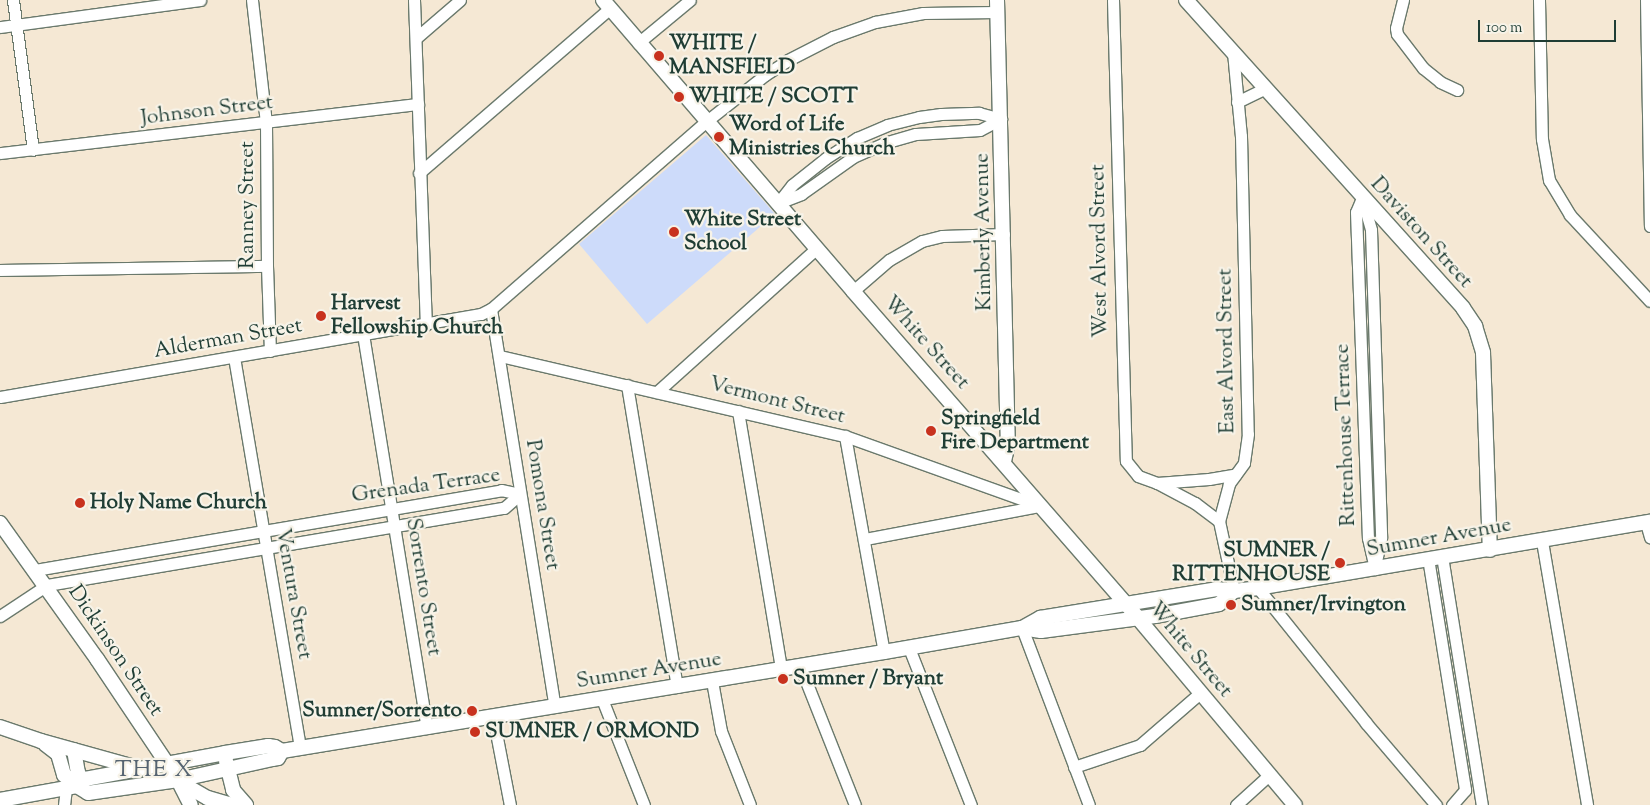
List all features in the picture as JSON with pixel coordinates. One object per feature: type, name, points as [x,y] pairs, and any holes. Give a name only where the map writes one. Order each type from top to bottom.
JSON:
[{"type":"main road","name":"Daviston Street","points":[[1186,0],[1362,198],[1463,308],[1479,334],[1483,353],[1490,550]]},
{"type":"main road","name":"White Street","points":[[606,4],[638,43],[708,120],[853,291],[1004,462],[1295,805]]},
{"type":"main road","name":"Kimberly Avenue","points":[[997,6],[1008,444],[1004,462]]},
{"type":"main road","name":"Dickinson Street","points":[[0,523],[46,585],[178,780],[191,805]]},
{"type":"main road","name":"Sumner Avenue","points":[[1022,628],[1040,618],[1217,589],[1234,591],[1258,588],[1375,569],[1428,558],[1490,550],[1648,523]]},
{"type":"main road","name":"Sumner Avenue","points":[[0,800],[71,785],[86,779],[225,752],[268,746],[276,746],[282,751],[493,718],[1022,628],[1041,631],[1138,618],[1219,604],[1234,591]]},
{"type":"main road","points":[[0,727],[41,741],[140,769]]},
{"type":"main road","points":[[41,741],[58,754],[64,775],[71,785],[78,773],[74,750]]},
{"type":"main road","name":"Sumner Avenue","points":[[71,785],[88,793],[178,780],[278,758],[282,751]]},
{"type":"main road","points":[[225,752],[233,790],[246,805]]},
{"type":"main road","points":[[178,780],[208,798],[232,805]]},
{"type":"street","points":[[13,0],[33,150]]},
{"type":"street","points":[[0,27],[200,0]]},
{"type":"street","name":"Ranney Street","points":[[252,0],[266,123],[267,266],[270,351]]},
{"type":"street","points":[[414,0],[426,325]]},
{"type":"street","points":[[416,38],[460,0]]},
{"type":"street","points":[[638,43],[690,0]]},
{"type":"street","name":"West Alvord Street","points":[[1113,0],[1124,454],[1129,467],[1138,476],[1157,483],[1195,503],[1219,521]]},
{"type":"street","points":[[1403,0],[1396,28],[1400,39],[1423,68],[1440,82],[1457,90]]},
{"type":"street","points":[[1539,0],[1542,139],[1549,180],[1570,215],[1650,302]]},
{"type":"street","points":[[1646,0],[1650,226]]},
{"type":"street","points":[[419,173],[606,4]]},
{"type":"street","points":[[491,309],[708,120],[780,65],[818,44],[847,31],[875,22],[923,13],[997,6]]},
{"type":"street","name":"East Alvord Street","points":[[1233,52],[1241,136],[1248,434],[1245,460],[1226,490],[1219,521],[1234,591]]},
{"type":"street","points":[[1237,102],[1266,88]]},
{"type":"street","name":"Johnson Street","points":[[0,154],[418,104]]},
{"type":"street","points":[[778,203],[792,185],[842,147],[876,129],[908,119],[941,114],[979,113],[1001,120]]},
{"type":"street","points":[[908,119],[912,135]]},
{"type":"street","points":[[778,203],[801,194],[847,161],[884,142],[912,135],[980,130],[1001,120]]},
{"type":"street","points":[[842,147],[847,161]]},
{"type":"street","name":"Rittenhouse Terrace","points":[[1362,198],[1371,230],[1380,538],[1375,569]]},
{"type":"street","points":[[853,291],[889,260],[922,241],[942,236],[1004,234]]},
{"type":"street","points":[[657,392],[816,248]]},
{"type":"street","points":[[0,270],[267,266]]},
{"type":"street","name":"Alderman Street","points":[[0,397],[363,334],[426,325],[481,314],[491,309]]},
{"type":"street","name":"Pomona Street","points":[[491,309],[555,707]]},
{"type":"street","name":"Sorrento Street","points":[[363,334],[427,728]]},
{"type":"street","name":"Vermont Street","points":[[500,356],[845,436],[1040,506]]},
{"type":"street","name":"Ventura Street","points":[[234,357],[300,748]]},
{"type":"street","points":[[628,385],[678,687]]},
{"type":"street","points":[[738,411],[781,669]]},
{"type":"street","points":[[845,436],[884,652]]},
{"type":"street","name":"West Alvord Street","points":[[1157,483],[1209,479],[1236,474]]},
{"type":"street","name":"Grenada Terrace","points":[[35,570],[391,507],[502,490],[520,494]]},
{"type":"street","name":"Grenada Terrace","points":[[46,585],[504,508],[520,494]]},
{"type":"street","points":[[865,540],[1040,506]]},
{"type":"street","points":[[1648,523],[1650,537]]},
{"type":"street","points":[[1542,541],[1587,805]]},
{"type":"street","points":[[1442,556],[1482,805]]},
{"type":"street","points":[[1428,558],[1465,790]]},
{"type":"street","points":[[0,616],[46,585]]},
{"type":"street","points":[[1258,588],[1366,723],[1436,805]]},
{"type":"street","points":[[1022,628],[1089,805]]},
{"type":"street","points":[[909,648],[971,805]]},
{"type":"street","points":[[800,666],[855,805]]},
{"type":"street","points":[[712,681],[721,731],[750,805]]},
{"type":"street","points":[[1074,767],[1140,745],[1200,693]]},
{"type":"street","points":[[602,699],[644,805]]},
{"type":"street","points":[[493,718],[510,805]]},
{"type":"street","points":[[1236,805],[1269,775]]},
{"type":"street","points":[[64,805],[71,785]]},
{"type":"street","points":[[1452,805],[1465,790],[1479,788]]},
{"type":"shaded area","name":"White Street School","points":[[706,135],[775,214],[647,324],[579,244]]},
{"type":"place","name":"WHITE / MANSFIELD","points":[[659,56]]},
{"type":"place","name":"WHITE / SCOTT","points":[[679,97]]},
{"type":"place","name":"Word of Life Ministries Church","points":[[719,137]]},
{"type":"place","name":"White Street School","points":[[674,232]]},
{"type":"place","name":"Harvest Fellowship Church","points":[[321,316]]},
{"type":"place","name":"Springfield Fire Department","points":[[931,431]]},
{"type":"place","name":"Holy Name Church","points":[[80,503]]},
{"type":"place","name":"SUMNER / RITTENHOUSE","points":[[1340,563]]},
{"type":"place","name":"Sumner/Irvington","points":[[1231,605]]},
{"type":"place","name":"Sumner / Bryant","points":[[783,679]]},
{"type":"place","name":"Sumner/Sorrento","points":[[472,711]]},
{"type":"place","name":"SUMNER / ORMOND","points":[[475,732]]},
{"type":"district","name":"THE X","points":[[154,771]]}]
